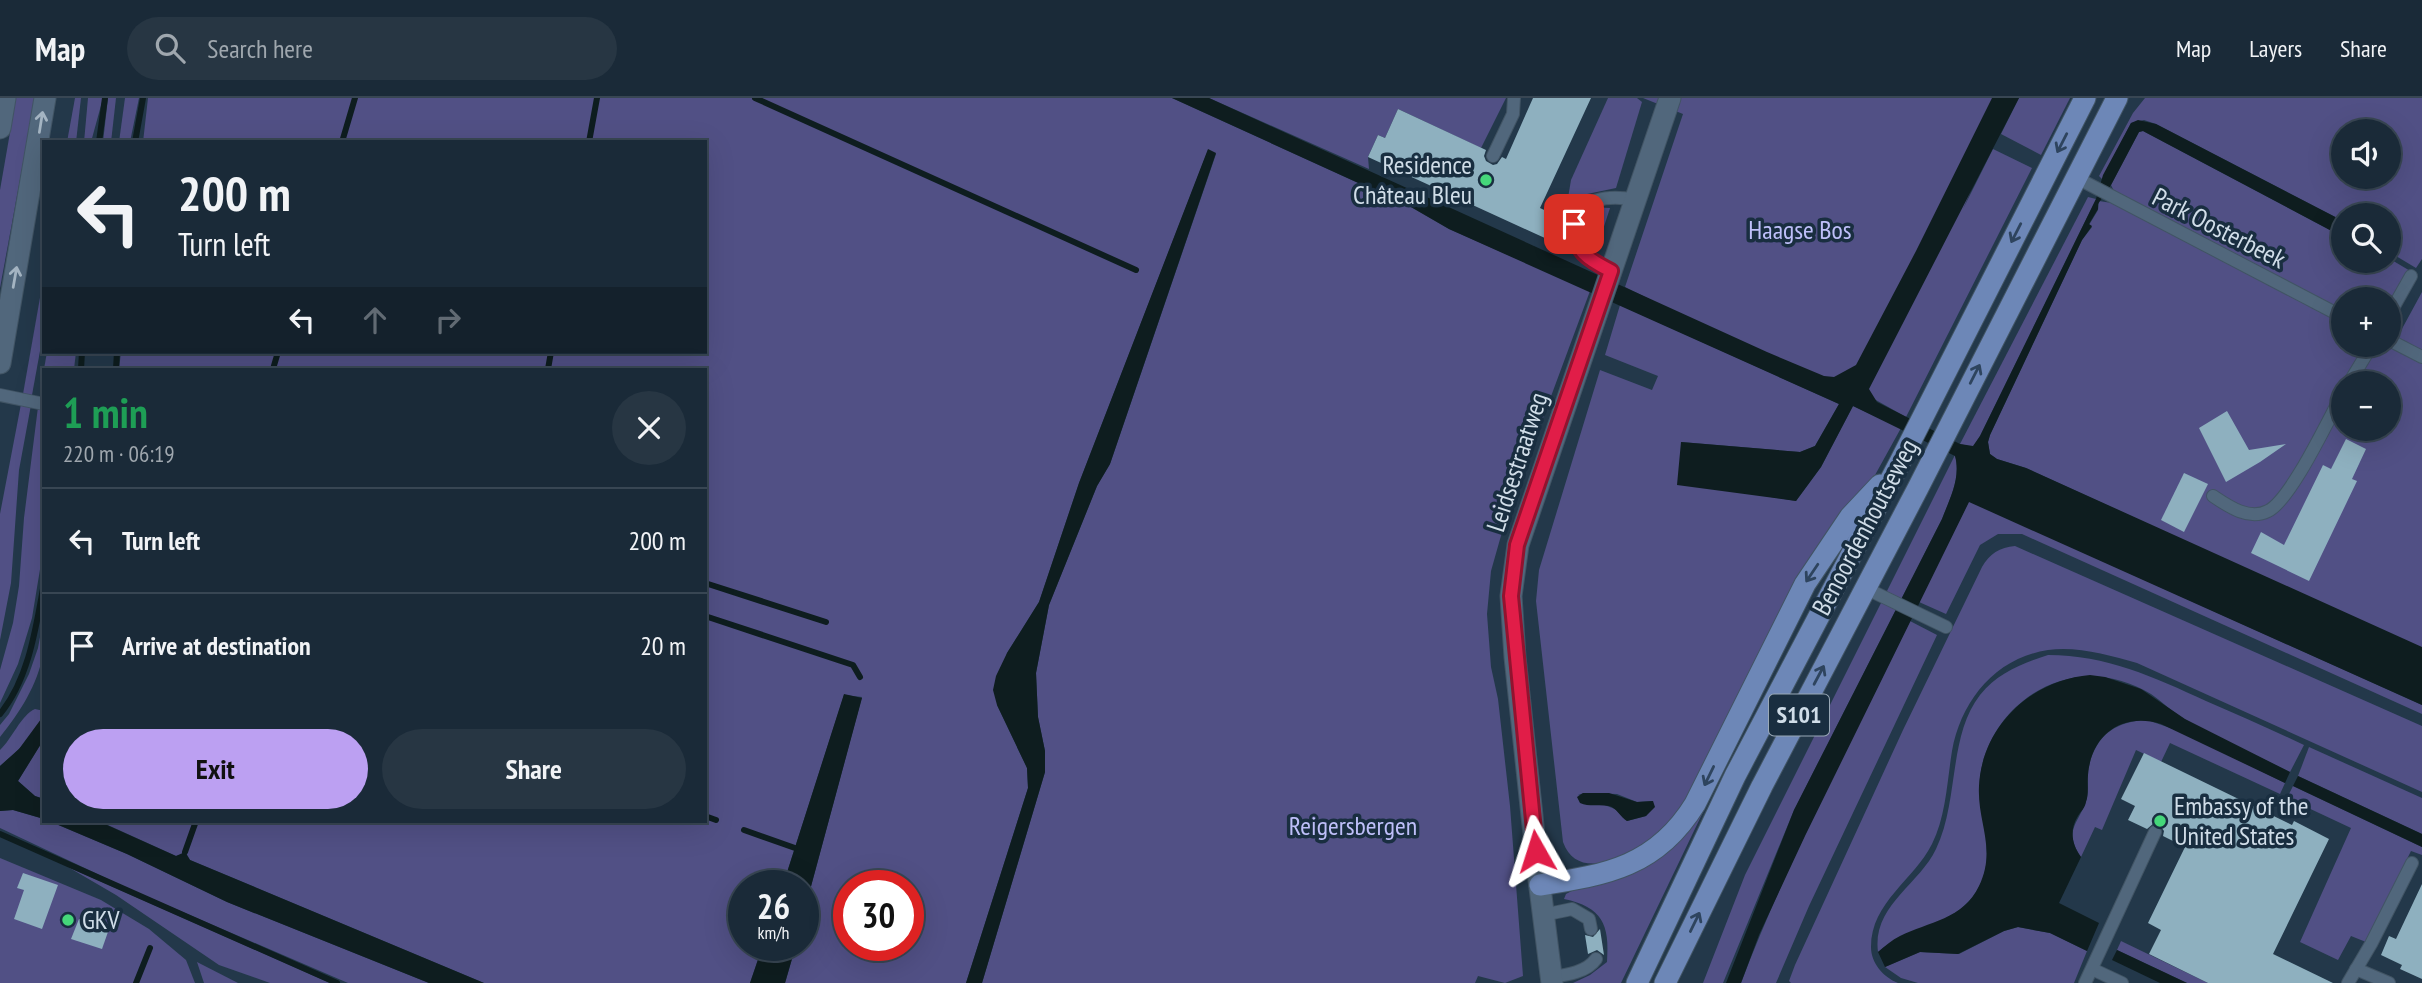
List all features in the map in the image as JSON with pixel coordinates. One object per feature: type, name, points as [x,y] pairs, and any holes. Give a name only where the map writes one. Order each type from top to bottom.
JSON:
[{"type":"main road","name":"Benoordenhoutseweg","points":[[1637,983],[1735,776],[1900,462],[2085,98]]},
{"type":"main road","name":"Benoordenhoutseweg","points":[[1665,983],[1762,786],[2117,98]]},
{"type":"main road","points":[[1540,885],[1609,872],[1652,852],[1682,826],[1805,584],[1850,517],[1900,462]]},
{"type":"street","points":[[0,128],[5,98]]},
{"type":"street","points":[[0,363],[45,98]]},
{"type":"street","name":"Leidsestraatweg","points":[[1552,980],[1515,657],[1511,596],[1517,545],[1635,200],[1666,99]]},
{"type":"lane","points":[[1493,156],[1513,114],[1514,98]]},
{"type":"lane","name":"Park Oosterbeek","points":[[2075,177],[2331,311]]},
{"type":"lane","points":[[1611,271],[1586,256],[1577,246],[1573,236],[1574,224],[1583,207],[1593,201],[1611,197],[1635,200]]},
{"type":"lane","points":[[2401,294],[2411,276]]},
{"type":"lane","points":[[2401,346],[2422,357]]},
{"type":"lane","points":[[0,395],[42,404]]},
{"type":"lane","points":[[2213,496],[2232,509],[2242,512],[2253,514],[2269,511],[2289,489],[2331,414]]},
{"type":"lane","points":[[1865,588],[1946,627]]},
{"type":"lane","points":[[2085,983],[2155,832]]},
{"type":"lane","points":[[2348,983],[2412,863]]},
{"type":"lane","points":[[1543,915],[1572,909],[1589,919],[1591,929]]},
{"type":"lane","points":[[1552,980],[1591,965],[1596,959]]},
{"type":"lane","points":[[2092,969],[2122,983]]},
{"type":"lane","points":[[2357,969],[2389,983]]},
{"type":"green space","points":[[16,98],[35,98],[0,288],[0,190]]},
{"type":"green space","points":[[75,98],[81,98],[76,140],[67,140]]},
{"type":"green space","points":[[88,98],[103,98],[92,140],[84,140]]},
{"type":"green space","points":[[108,98],[116,98],[111,140],[103,140]]},
{"type":"green space","points":[[125,98],[139,98],[130,140],[119,140]]},
{"type":"green space","name":"Reigersbergen","points":[[148,98],[1172,98],[1411,207],[1449,229],[1590,291],[1506,518],[1491,571],[1487,614],[1491,667],[1498,699],[1510,806],[1523,976],[1505,983],[1478,976],[1475,983],[982,983],[1045,772],[1036,673],[1049,605],[1097,486],[1110,464],[1216,154],[1208,150],[1079,483],[1039,602],[1007,653],[997,705],[1027,768],[1028,788],[966,983],[785,983],[791,961],[819,961],[819,870],[815,870],[862,697],[844,695],[788,870],[728,870],[728,961],[758,961],[750,983],[484,983],[190,860],[186,853],[176,856],[103,823],[707,823],[707,368],[119,368],[121,354],[707,354],[707,140],[143,140]]},
{"type":"green space","points":[[1209,98],[1506,98],[1481,148],[1398,109],[1385,138],[1378,135],[1368,157],[1369,169]]},
{"type":"green space","points":[[1608,98],[1637,98],[1642,102],[1616,188],[1568,198],[1571,180]]},
{"type":"green space","name":"Haagse Bos","points":[[1643,98],[2011,98],[1963,209],[1993,149],[2032,168],[1906,417],[1874,399],[1862,405],[1625,287],[1683,114]]},
{"type":"green space","points":[[2019,98],[2070,98],[2041,155],[2001,134]]},
{"type":"green space","points":[[2145,98],[2422,98],[2422,259],[2416,268],[2401,259],[2401,203],[2331,203],[2331,215],[2144,120],[2131,123],[2102,179],[2099,176],[2133,113]]},
{"type":"green space","points":[[2143,131],[2331,231],[2331,273],[2401,273],[2401,266],[2412,272],[2401,292],[2401,287],[2331,287],[2331,309],[2114,191],[2111,185],[2139,132]]},
{"type":"green space","points":[[2088,197],[2096,199],[1980,436],[1973,447],[1960,444]]},
{"type":"green space","points":[[2099,201],[2112,203],[2331,313],[2331,357],[2401,357],[2401,331],[2422,292],[2422,669],[2329,607],[1990,454],[1990,435],[2082,240],[2092,227],[2089,225],[2098,210]]},
{"type":"green space","points":[[1589,207],[1610,208],[1597,248],[1579,228],[1583,211]]},
{"type":"green space","points":[[42,286],[42,340],[32,395],[23,394]]},
{"type":"green space","points":[[1620,305],[1839,404],[1815,446],[1800,452],[1681,442],[1741,492],[1796,501],[1821,467],[1853,406],[1901,428],[1678,813],[1654,836],[1620,857],[1602,863],[1586,863],[1573,857],[1563,842],[1536,601],[1539,570],[1600,370],[1652,390],[1658,376],[1605,355]],"holes":[[[1617,794],[1637,802],[1653,801],[1646,816],[1627,821],[1615,809],[1578,795]]]},
{"type":"green space","points":[[47,354],[76,354],[74,368],[44,368]]},
{"type":"green space","points":[[21,404],[31,405],[19,470],[11,583],[0,640],[0,514]]},
{"type":"green space","points":[[38,407],[42,408],[42,557],[32,618],[18,664],[0,703],[0,670],[13,623],[19,586],[24,518]]},
{"type":"green space","points":[[1955,455],[1956,480],[1942,519],[1794,810],[1723,983],[1703,983],[1745,875]]},
{"type":"green space","points":[[1969,501],[2422,705],[2422,714],[2022,534],[1998,534],[1980,545],[1946,614],[1919,602]]},
{"type":"green space","points":[[2015,546],[2422,726],[2422,792],[2137,663],[2070,649],[2048,650],[2029,655],[1997,672],[1972,699],[1963,715],[1952,751],[1937,833],[1924,857],[1878,917],[1871,947],[1873,959],[1883,973],[1898,983],[1791,983],[1789,981],[1795,965],[1903,730],[1982,567],[1996,552]]},
{"type":"green space","points":[[1910,621],[1937,635],[1809,906],[1776,983],[1741,983],[1800,846]]},
{"type":"green space","points":[[42,626],[42,657],[37,676],[21,709],[0,737],[0,725],[9,714],[29,674]]},
{"type":"green space","points":[[2048,655],[2090,659],[2129,669],[2304,745],[2290,772],[2224,741],[2135,686],[2119,680],[2086,676],[2053,683],[2015,708],[2000,725],[1989,745],[1980,778],[1986,864],[1976,892],[1955,913],[1878,952],[1878,936],[1882,922],[1898,897],[1928,862],[1943,831],[1958,749],[1970,711],[1987,687],[2002,675]]},
{"type":"green space","points":[[35,709],[42,711],[38,726],[0,766],[0,750]]},
{"type":"green space","points":[[2147,720],[2179,731],[2285,783],[2280,794],[2170,743],[2161,762],[2136,750],[2102,830],[2095,827],[2081,857],[2073,833],[2087,798],[2088,771],[2095,749],[2107,733],[2115,728]]},
{"type":"green space","points":[[42,742],[42,798],[35,796],[18,781]]},
{"type":"green space","points":[[2309,747],[2422,798],[2422,834],[2298,776]]},
{"type":"green space","points":[[2293,786],[2422,847],[2422,855],[2411,851],[2366,942],[2351,936],[2338,960],[2300,942],[2351,828],[2287,798]]},
{"type":"green space","points":[[13,810],[42,818],[42,823],[54,823],[127,854],[227,902],[429,983],[348,983],[127,888],[0,828],[0,811]]},
{"type":"green space","points":[[1704,810],[1621,983],[1573,983],[1590,975],[1607,962],[1608,949],[1601,919],[1587,907],[1564,899],[1566,894],[1688,830]]},
{"type":"green space","name":"GKV","points":[[0,858],[101,900],[149,929],[186,960],[195,983],[0,983]]},
{"type":"green space","points":[[68,867],[330,983],[270,983],[219,965],[116,895]]},
{"type":"green space","points":[[2018,927],[2050,933],[2087,951],[2074,983],[1918,983],[1901,978],[1885,967],[1920,952],[1959,954],[2004,931]]},
{"type":"green space","points":[[2121,941],[2208,983],[2187,983],[2117,950]]},
{"type":"green space","points":[[197,962],[238,983],[204,983]]},
{"type":"shaded area","points":[[1172,98],[1209,98],[1767,352],[1824,376],[1834,377],[1856,365],[1992,98],[2019,98],[1869,389],[1877,402],[1960,444],[1973,446],[2096,199],[2103,175],[2131,123],[2138,120],[2156,124],[2331,215],[2331,231],[2143,131],[2139,132],[2098,204],[2089,224],[2092,226],[2082,240],[1990,435],[1990,454],[2422,647],[2422,705],[1969,502],[1805,836],[1759,935],[1741,983],[1726,983],[1794,810],[1942,519],[1956,480],[1955,456],[1853,406],[1821,467],[1796,501],[1677,485],[1681,442],[1800,452],[1815,446],[1839,404],[1449,229],[1411,207]]},
{"type":"shaded area","points":[[1208,149],[1216,153],[1110,464],[1097,486],[1049,605],[1036,673],[1045,772],[982,983],[966,983],[1028,788],[1027,768],[997,705],[993,690],[996,676],[1039,602],[1079,483]]},
{"type":"shaded area","points":[[2090,675],[2141,689],[2185,719],[2290,772],[2285,783],[2161,724],[2134,721],[2122,724],[2102,738],[2090,761],[2087,799],[2075,821],[2073,832],[2075,848],[2081,857],[2059,903],[2099,923],[2087,951],[2050,933],[2018,927],[1958,954],[1920,952],[1885,967],[1878,952],[1900,936],[1955,913],[1979,886],[1984,872],[1986,847],[1979,786],[1982,764],[1989,744],[2000,726],[2030,696],[2068,679]]},
{"type":"shaded area","points":[[844,694],[862,698],[815,870],[788,870]]},
{"type":"shaded area","points":[[42,718],[42,742],[18,781],[35,796],[42,798],[42,818],[13,810],[0,811],[0,766],[19,749]]},
{"type":"shaded area","points":[[2298,776],[2422,834],[2422,847],[2293,786]]},
{"type":"shaded area","points":[[1583,793],[1609,793],[1637,802],[1653,801],[1655,807],[1646,816],[1627,821],[1612,807],[1580,803],[1577,797]]},
{"type":"shaded area","points":[[54,823],[102,823],[176,856],[185,852],[190,860],[484,983],[429,983],[227,902],[127,854]]},
{"type":"shaded area","points":[[2117,950],[2187,983],[2160,983],[2112,960]]},
{"type":"shaded area","points":[[758,961],[791,961],[785,983],[750,983]]},
{"type":"building","name":"Residence Château Bleu","points":[[1533,98],[1591,98],[1540,208],[1557,216],[1547,239],[1368,157],[1378,135],[1385,138],[1398,109],[1486,150],[1486,161],[1497,164],[1502,157],[1506,159]]},
{"type":"building","points":[[2227,411],[2249,450],[2286,444],[2226,482],[2199,428]]},
{"type":"building","points":[[2345,441],[2366,449],[2352,479],[2357,481],[2309,581],[2251,553],[2261,532],[2284,545],[2323,465],[2331,469]]},
{"type":"building","points":[[2184,473],[2208,484],[2184,532],[2161,520]]},
{"type":"building","points":[[2144,753],[2292,825],[2294,821],[2329,839],[2273,954],[2333,983],[2208,983],[2149,954],[2161,930],[2148,923],[2185,847],[2163,836],[2164,831],[2159,824],[2154,823],[2147,829],[2128,820],[2135,806],[2121,799]]},
{"type":"building","name":"GKV","points":[[23,873],[58,885],[42,929],[14,919],[24,890],[17,888]]},
{"type":"building","points":[[2422,884],[2422,979],[2400,969],[2402,965],[2381,955],[2389,936],[2396,939]]},
{"type":"building","points":[[79,919],[109,929],[102,949],[71,939]]},
{"type":"building","points":[[1600,929],[1604,955],[1597,950],[1588,954],[1585,935],[1593,937]]},
{"type":"waterway","points":[[99,140],[105,98]]},
{"type":"waterway","points":[[135,140],[143,98]]},
{"type":"waterway","points":[[343,140],[355,98]]},
{"type":"waterway","points":[[589,140],[597,98]]},
{"type":"waterway","points":[[755,98],[1136,270]]},
{"type":"waterway","points":[[81,368],[82,354]]},
{"type":"waterway","points":[[116,368],[117,354]]},
{"type":"waterway","points":[[273,368],[277,354]]},
{"type":"waterway","points":[[548,368],[551,354]]},
{"type":"waterway","points":[[707,584],[826,622]]},
{"type":"waterway","points":[[0,714],[25,669],[42,593]]},
{"type":"waterway","points":[[707,617],[853,665],[860,677]]},
{"type":"waterway","points":[[707,817],[716,820]]},
{"type":"waterway","points":[[185,852],[195,823]]},
{"type":"waterway","points":[[744,830],[795,848]]},
{"type":"waterway","points":[[0,834],[337,983]]},
{"type":"waterway","points":[[136,983],[150,948]]},
{"type":"place","name":"Residence Château Bleu","points":[[1486,180]]},
{"type":"place","name":"Embassy of the United States","points":[[2160,821]]},
{"type":"place","name":"GKV","points":[[68,920]]},
{"type":"route","points":[[1536,851],[1511,596],[1517,545],[1611,271],[1586,256],[1577,246],[1573,236],[1574,224]]}]
